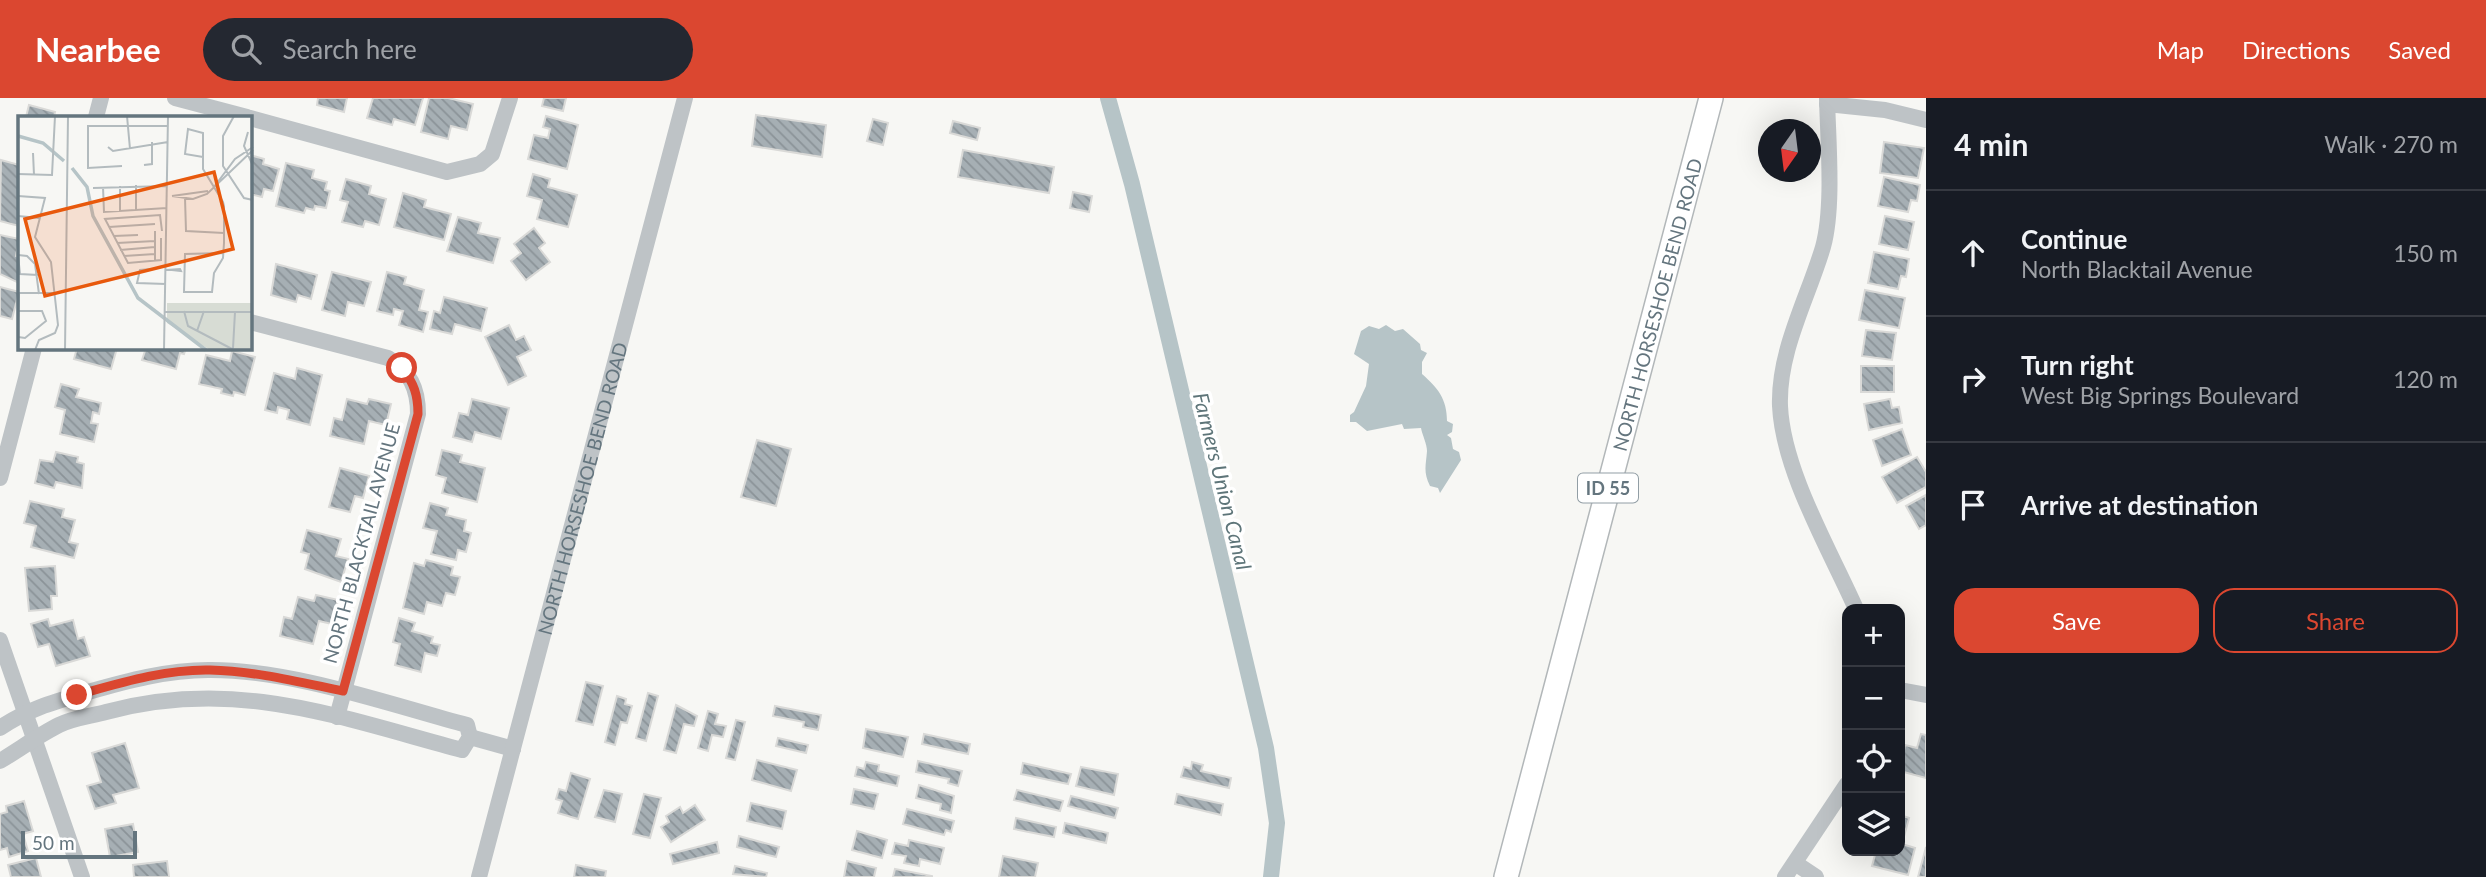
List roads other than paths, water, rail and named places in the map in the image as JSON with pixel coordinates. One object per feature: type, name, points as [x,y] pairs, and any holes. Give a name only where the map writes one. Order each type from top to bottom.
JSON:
[{"type":"highway","name":"NORTH HORSESHOE BEND ROAD","points":[[1506,877],[1711,98]]},
{"type":"street","points":[[96,116],[102,98]]},
{"type":"street","points":[[175,98],[242,116]]},
{"type":"street","points":[[252,119],[447,172],[480,164],[492,154],[499,140],[510,98]]},
{"type":"street","name":"NORTH HORSESHOE BEND ROAD","points":[[479,877],[685,98]]},
{"type":"street","points":[[1854,604],[1801,485],[1788,448],[1780,405],[1784,363],[1823,245],[1827,217],[1827,101],[1926,120]]},
{"type":"street","name":"NORTH BLACKTAIL AVENUE","points":[[252,323],[388,358],[402,368],[412,381],[418,397],[418,414],[337,717]]},
{"type":"street","points":[[0,478],[33,350]]},
{"type":"street","points":[[0,640],[82,877]]},
{"type":"street","points":[[0,728],[42,705],[150,676],[209,670],[264,675],[343,691],[467,725],[470,737],[462,750],[337,717],[250,698],[164,699],[61,724],[0,761]]},
{"type":"street","points":[[1905,691],[1926,695]]},
{"type":"street","points":[[470,737],[513,749]]},
{"type":"street","points":[[1785,877],[1842,791]]},
{"type":"street","points":[[1794,863],[1816,877]]},
{"type":"waterway","name":"Farmers Union Canal","points":[[1108,98],[1132,184],[1266,748],[1277,823],[1271,877]]}]
